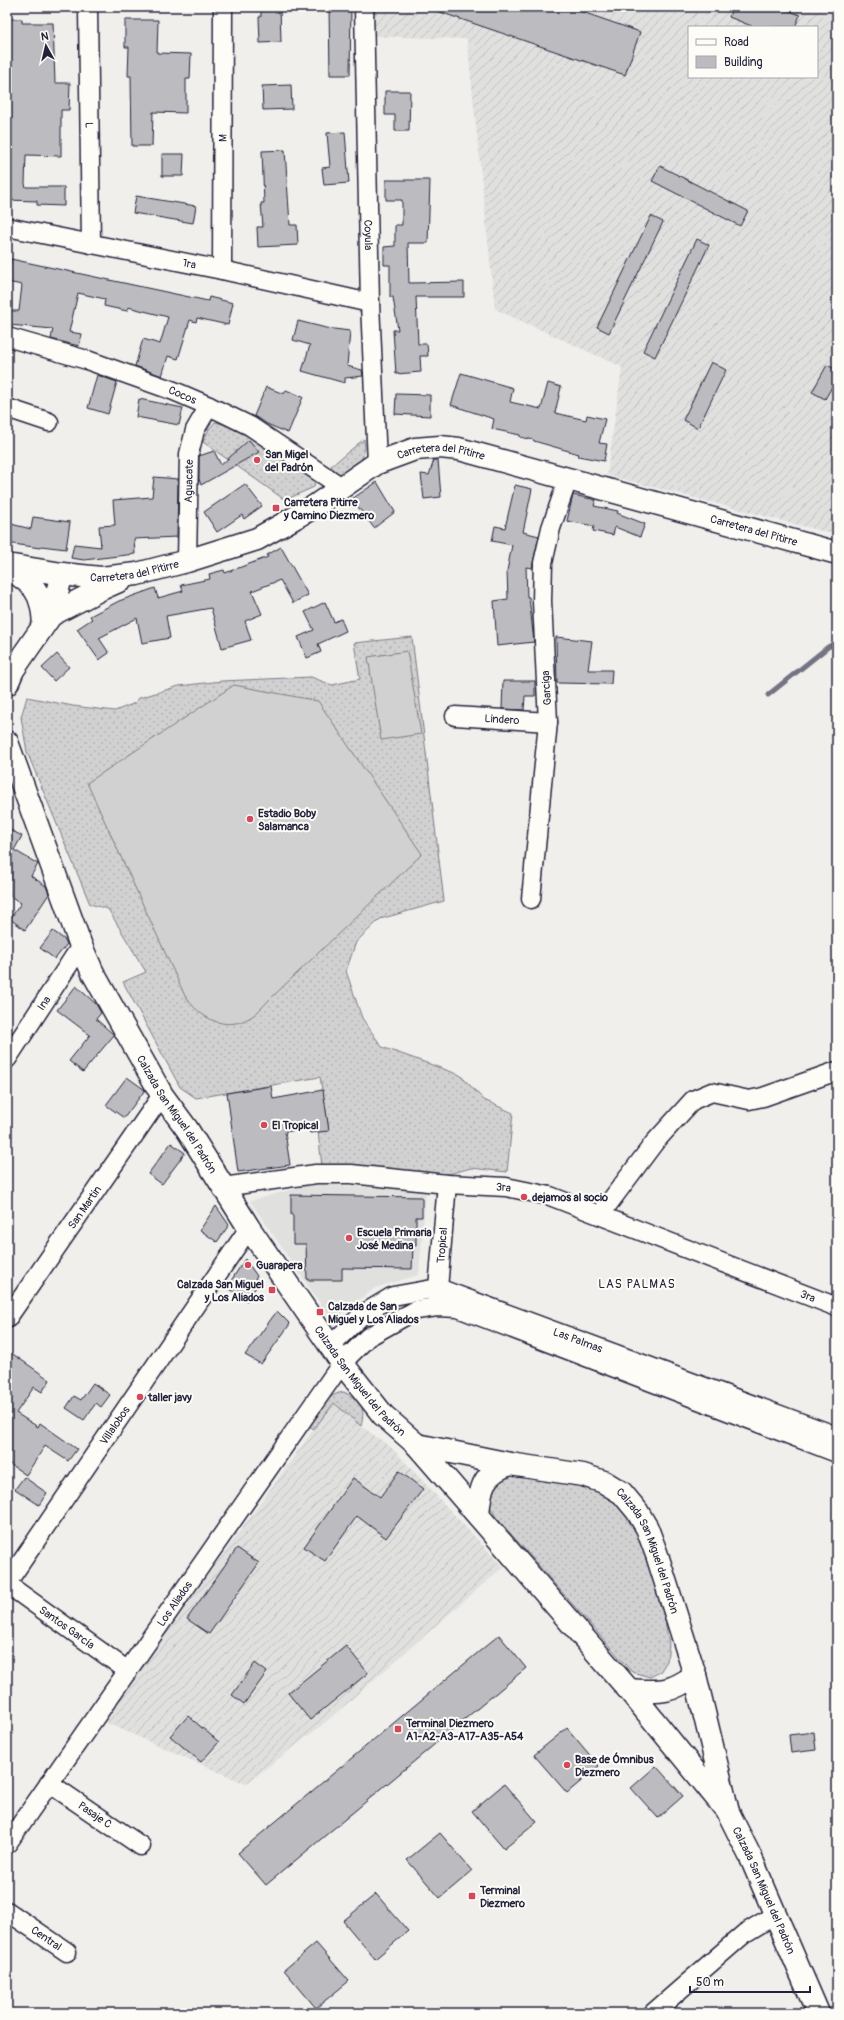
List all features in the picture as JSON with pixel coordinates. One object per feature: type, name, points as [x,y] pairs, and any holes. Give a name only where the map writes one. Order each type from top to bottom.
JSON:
[{"type":"main road","name":"Carretera del Pitirre","points":[[7,566],[101,578],[137,574],[187,561],[257,539],[343,488],[377,463],[414,449],[440,447],[459,449],[837,553]]},
{"type":"main road","points":[[7,566],[30,582],[39,595],[47,620]]},
{"type":"main road","points":[[7,684],[13,670],[47,620],[62,574]]},
{"type":"main road","points":[[47,620],[103,588],[137,574]]},
{"type":"main road","name":"Calzada San Miguel del Padrón","points":[[9,756],[81,946],[93,972],[162,1095],[187,1129],[249,1228],[336,1354],[382,1415],[417,1445],[629,1690],[728,1812],[751,1858],[774,1915],[818,2013]]},
{"type":"main road","name":"Calzada San Miguel del Padrón","points":[[417,1445],[510,1464],[583,1475],[604,1482],[622,1493],[637,1510],[657,1555],[694,1675],[728,1812]]},
{"type":"main road","points":[[478,1515],[481,1492],[487,1477],[496,1469],[510,1464]]},
{"type":"main road","points":[[629,1690],[654,1692],[667,1691],[680,1686],[694,1675]]},
{"type":"street","name":"L","points":[[88,7],[91,244]]},
{"type":"street","name":"M","points":[[222,270],[223,7]]},
{"type":"street","name":"Coyula","points":[[364,7],[370,303],[377,463]]},
{"type":"street","name":"1ra","points":[[7,227],[222,270],[370,303]]},
{"type":"street","name":"Cocos","points":[[7,337],[87,360],[174,391],[209,406],[250,426],[343,488]]},
{"type":"street","name":"Aguacate","points":[[187,561],[189,454],[194,430],[209,406]]},
{"type":"street","points":[[7,408],[49,422]]},
{"type":"street","name":"Garciga","points":[[532,899],[548,722],[542,608],[543,563],[551,528],[568,479]]},
{"type":"street","name":"Lindero","points":[[455,716],[548,722]]},
{"type":"street","name":"Ina","points":[[7,1059],[81,946]]},
{"type":"street","points":[[600,1215],[654,1143],[693,1100],[712,1092],[749,1100],[762,1098],[837,1071]]},
{"type":"street","name":"San Martin","points":[[7,1318],[162,1095]]},
{"type":"street","name":"3ra","points":[[223,1186],[316,1174],[351,1174],[447,1184],[506,1187],[550,1196],[837,1307]]},
{"type":"street","name":"Tropical","points":[[437,1307],[447,1184]]},
{"type":"street","name":"Villalobos","points":[[7,1584],[249,1228]]},
{"type":"street","points":[[336,1354],[363,1314],[393,1296],[438,1288]]},
{"type":"street","name":"Las Palmas","points":[[438,1288],[837,1436]]},
{"type":"street","name":"Las Palmas","points":[[336,1354],[416,1310],[437,1307],[458,1308],[837,1453]]},
{"type":"street","name":"Los Aliados","points":[[7,1844],[128,1671],[336,1354]]},
{"type":"street","name":"Santos García","points":[[7,1584],[128,1671]]},
{"type":"street","name":"Pasaje C","points":[[49,1783],[141,1846]]},
{"type":"street","name":"Central","points":[[7,1911],[67,1952]]},
{"type":"street","points":[[653,2013],[745,1933],[774,1915]]},
{"type":"shaded area","points":[[364,7],[837,7],[837,535],[607,475],[622,367],[495,309],[467,39],[365,36]]},
{"type":"shaded area","points":[[215,422],[238,428],[313,478],[315,483],[314,487],[285,500],[203,442],[209,429]]},
{"type":"shaded area","points":[[364,439],[365,448],[361,463],[343,475],[338,474],[331,466]]},
{"type":"shaded area","points":[[412,637],[444,901],[380,919],[356,942],[346,971],[362,1018],[382,1047],[460,1075],[484,1100],[513,1113],[507,1172],[471,1168],[441,1176],[322,1166],[318,1132],[329,1130],[320,1077],[196,1098],[180,1087],[123,982],[146,972],[108,909],[90,904],[27,752],[21,717],[27,697],[73,706],[115,711],[135,703],[139,698],[179,686],[222,681],[311,677],[332,685],[360,679],[354,643]]},
{"type":"shaded area","points":[[407,651],[421,734],[381,740],[368,657]]},
{"type":"shaded area","name":"Estadio Boby Salamanca","points":[[234,685],[318,701],[422,854],[256,1014],[241,1022],[232,1024],[214,1021],[206,1017],[191,1004],[185,996],[87,783]]},
{"type":"shaded area","name":"Escuela Primaria José Medina","points":[[312,1184],[426,1190],[419,1275],[375,1288],[332,1321],[250,1201]]},
{"type":"shaded area","points":[[344,1392],[355,1398],[361,1405],[363,1414],[361,1426],[334,1403],[314,1429],[306,1424],[327,1400],[338,1393]]},
{"type":"shaded area","points":[[334,1403],[361,1426],[391,1447],[503,1567],[327,1721],[246,1784],[102,1721],[314,1429]]},
{"type":"shaded area","points":[[508,1475],[580,1481],[606,1492],[629,1515],[658,1579],[669,1644],[667,1661],[660,1672],[650,1677],[632,1672],[496,1517],[488,1503],[490,1488]]},
{"type":"building","points":[[261,7],[280,7],[281,42],[260,43],[259,17],[261,17]]},
{"type":"building","points":[[329,7],[351,7],[350,75],[330,75]]},
{"type":"building","points":[[431,7],[568,7],[640,32],[625,75],[431,9]]},
{"type":"building","points":[[732,7],[780,7],[800,15],[795,26],[752,26],[729,17]]},
{"type":"building","points":[[7,19],[22,19],[22,23],[53,23],[55,83],[70,83],[69,110],[61,110],[61,156],[26,155],[25,184],[26,187],[64,187],[64,206],[37,205],[37,201],[7,200]]},
{"type":"building","points":[[125,20],[158,20],[157,53],[191,54],[190,79],[186,79],[186,113],[153,112],[152,146],[132,146],[131,76],[128,76],[129,47],[125,47]]},
{"type":"building","points":[[291,85],[292,109],[263,110],[262,86]]},
{"type":"building","points":[[385,91],[410,91],[409,131],[395,131],[395,115],[385,115]]},
{"type":"building","points":[[345,132],[349,183],[324,185],[322,168],[330,167],[327,133]]},
{"type":"building","points":[[285,150],[290,225],[297,225],[298,245],[258,247],[257,227],[263,227],[261,203],[264,203],[262,151]]},
{"type":"building","points":[[162,154],[184,154],[183,176],[162,176]]},
{"type":"building","points":[[660,166],[748,211],[740,226],[652,181]]},
{"type":"building","points":[[386,180],[430,180],[428,243],[408,243],[409,283],[464,282],[464,297],[416,297],[418,344],[427,344],[428,356],[420,356],[421,372],[396,374],[393,330],[398,330],[393,297],[390,297],[390,265],[384,265],[384,247],[395,246],[395,225],[402,225],[402,200],[386,200]]},
{"type":"building","points":[[136,196],[196,206],[193,223],[133,213]]},
{"type":"building","points":[[651,216],[663,222],[609,333],[597,327]]},
{"type":"building","points":[[697,239],[709,245],[655,357],[643,351]]},
{"type":"building","points":[[11,259],[208,301],[209,297],[233,303],[228,325],[197,318],[196,322],[190,320],[178,359],[168,356],[162,376],[135,366],[143,339],[160,344],[168,317],[128,307],[127,311],[104,306],[105,299],[78,293],[69,332],[82,334],[79,346],[51,339],[53,329],[9,325],[10,311],[19,311],[22,285],[7,282]]},
{"type":"building","points":[[298,321],[326,328],[350,331],[347,366],[362,370],[363,376],[345,378],[345,383],[302,371],[310,345],[293,340]]},
{"type":"building","points":[[711,362],[726,370],[698,428],[683,420]]},
{"type":"building","points":[[827,365],[837,370],[837,378],[825,399],[812,392]]},
{"type":"building","points":[[461,373],[513,388],[510,402],[541,409],[548,383],[561,387],[555,413],[586,420],[587,415],[605,419],[599,443],[607,444],[604,461],[578,456],[579,454],[520,437],[520,435],[492,429],[494,419],[451,405]]},
{"type":"building","points":[[97,375],[117,382],[108,414],[88,408]]},
{"type":"building","points":[[266,387],[284,394],[286,390],[303,397],[288,433],[267,424],[254,416]]},
{"type":"building","points":[[396,394],[430,395],[430,416],[395,414]]},
{"type":"building","points":[[139,399],[183,408],[179,425],[136,417]]},
{"type":"building","points":[[249,440],[259,452],[201,485],[199,479],[199,456],[214,451],[221,465]]},
{"type":"building","points":[[434,460],[438,460],[441,497],[424,499],[421,474],[429,475]]},
{"type":"building","points":[[154,477],[178,479],[177,537],[134,539],[135,554],[84,560],[71,558],[74,544],[101,547],[99,526],[115,525],[113,500],[152,497]]},
{"type":"building","points":[[377,482],[395,512],[374,528],[352,499]]},
{"type":"building","points":[[245,484],[262,506],[244,519],[242,515],[217,532],[204,512]]},
{"type":"building","points":[[515,485],[532,489],[523,532],[539,536],[532,568],[526,567],[527,597],[529,597],[534,642],[497,646],[494,601],[508,599],[507,571],[512,545],[492,541],[495,526],[505,528]]},
{"type":"building","points":[[573,495],[596,500],[594,506],[618,511],[617,513],[645,524],[640,537],[615,527],[613,535],[593,531],[594,526],[567,521]]},
{"type":"building","points":[[33,517],[70,522],[66,549],[41,546],[40,548],[7,543],[7,523],[31,529]]},
{"type":"building","points":[[281,547],[308,595],[293,603],[280,580],[252,591],[262,614],[245,621],[251,640],[222,648],[211,608],[166,616],[170,638],[142,643],[137,618],[99,638],[109,653],[99,660],[77,629],[92,619],[90,616],[119,601],[155,588],[158,598],[183,591],[181,585],[210,579],[209,574],[224,570],[225,573],[268,557],[267,555]]},
{"type":"building","points":[[325,602],[334,622],[341,619],[346,631],[318,644],[321,652],[307,658],[298,637],[314,630],[305,612]]},
{"type":"building","points":[[556,637],[592,641],[588,670],[612,670],[611,684],[557,683]]},
{"type":"building","points":[[57,654],[69,667],[54,681],[42,668]]},
{"type":"building","points":[[503,681],[535,681],[535,696],[525,696],[524,710],[502,709]]},
{"type":"building","points":[[7,828],[22,836],[14,850],[38,864],[31,876],[46,886],[49,894],[25,930],[10,919],[21,903],[7,894]]},
{"type":"building","points":[[53,931],[65,940],[67,944],[55,959],[40,948]]},
{"type":"building","points":[[76,986],[96,1004],[101,1013],[96,1019],[114,1035],[83,1072],[69,1061],[90,1035],[57,1010]]},
{"type":"building","points":[[127,1077],[145,1090],[124,1118],[106,1105]]},
{"type":"building","name":"El Tropical","points":[[271,1086],[273,1099],[323,1090],[329,1131],[310,1133],[309,1128],[285,1132],[290,1165],[238,1172],[227,1093]]},
{"type":"building","points":[[171,1143],[185,1153],[162,1184],[148,1174]]},
{"type":"building","points":[[291,1195],[422,1197],[422,1217],[416,1217],[416,1246],[413,1246],[412,1269],[342,1268],[342,1280],[307,1280],[306,1244],[293,1244]]},
{"type":"building","points":[[216,1206],[229,1225],[217,1242],[200,1230]]},
{"type":"building","points":[[245,1259],[257,1276],[255,1279],[259,1282],[247,1301],[227,1287]]},
{"type":"building","points":[[277,1311],[290,1324],[261,1364],[245,1355]]},
{"type":"building","points":[[7,1350],[50,1380],[42,1392],[34,1387],[16,1413],[38,1427],[40,1423],[77,1449],[68,1461],[45,1446],[26,1475],[7,1462]]},
{"type":"building","points":[[93,1383],[110,1395],[101,1407],[96,1403],[84,1420],[66,1408],[74,1396],[81,1400]]},
{"type":"building","points":[[399,1471],[423,1489],[386,1538],[357,1516],[325,1561],[304,1547],[353,1478],[380,1497]]},
{"type":"building","points":[[24,1477],[47,1493],[39,1505],[15,1489]]},
{"type":"building","points":[[237,1548],[259,1563],[209,1634],[187,1619]]},
{"type":"building","points":[[499,1635],[526,1668],[266,1885],[238,1853]]},
{"type":"building","points":[[346,1646],[368,1673],[310,1720],[288,1693]]},
{"type":"building","points":[[255,1663],[267,1672],[244,1704],[232,1695]]},
{"type":"building","points":[[188,1716],[219,1742],[201,1762],[170,1736]]},
{"type":"building","points":[[567,1728],[599,1766],[567,1793],[534,1755]]},
{"type":"building","points":[[814,1732],[816,1750],[791,1753],[789,1735]]},
{"type":"building","points":[[656,1766],[683,1796],[658,1818],[631,1788]]},
{"type":"building","points":[[504,1784],[537,1822],[504,1849],[472,1811]]},
{"type":"building","points":[[440,1833],[472,1871],[440,1898],[407,1860]]},
{"type":"building","points":[[376,1894],[408,1931],[375,1959],[343,1921]]},
{"type":"building","points":[[316,1943],[349,1981],[316,2008],[284,1970]]},
{"type":"waterway","points":[[768,695],[828,647],[837,642]]},
{"type":"place","name":"San Migel del Padrón","points":[[257,460]]},
{"type":"place","name":"Carretera Pitirre y Camino Diezmero","points":[[276,508]]},
{"type":"place","name":"Estadio Boby Salamanca","points":[[250,819]]},
{"type":"place","name":"El Tropical","points":[[264,1125]]},
{"type":"place","name":"dejamos al socio","points":[[524,1197]]},
{"type":"place","name":"Escuela Primaria José Medina","points":[[349,1238]]},
{"type":"place","name":"Guarapera","points":[[248,1265]]},
{"type":"place","name":"Calzada San Miguel y Los Aliados","points":[[272,1290]]},
{"type":"place","name":"Calzada de San Miguel y Los Aliados","points":[[320,1312]]},
{"type":"place","name":"taller javy","points":[[140,1397]]},
{"type":"place","name":"Terminal Diezmero A1-A2-A3-A17-A35-A54","points":[[398,1729]]},
{"type":"place","name":"Base de Ómnibus Diezmero","points":[[567,1765]]},
{"type":"place","name":"Terminal Diezmero","points":[[472,1896]]},
{"type":"district","name":"LAS PALMAS","points":[[637,1284]]}]
